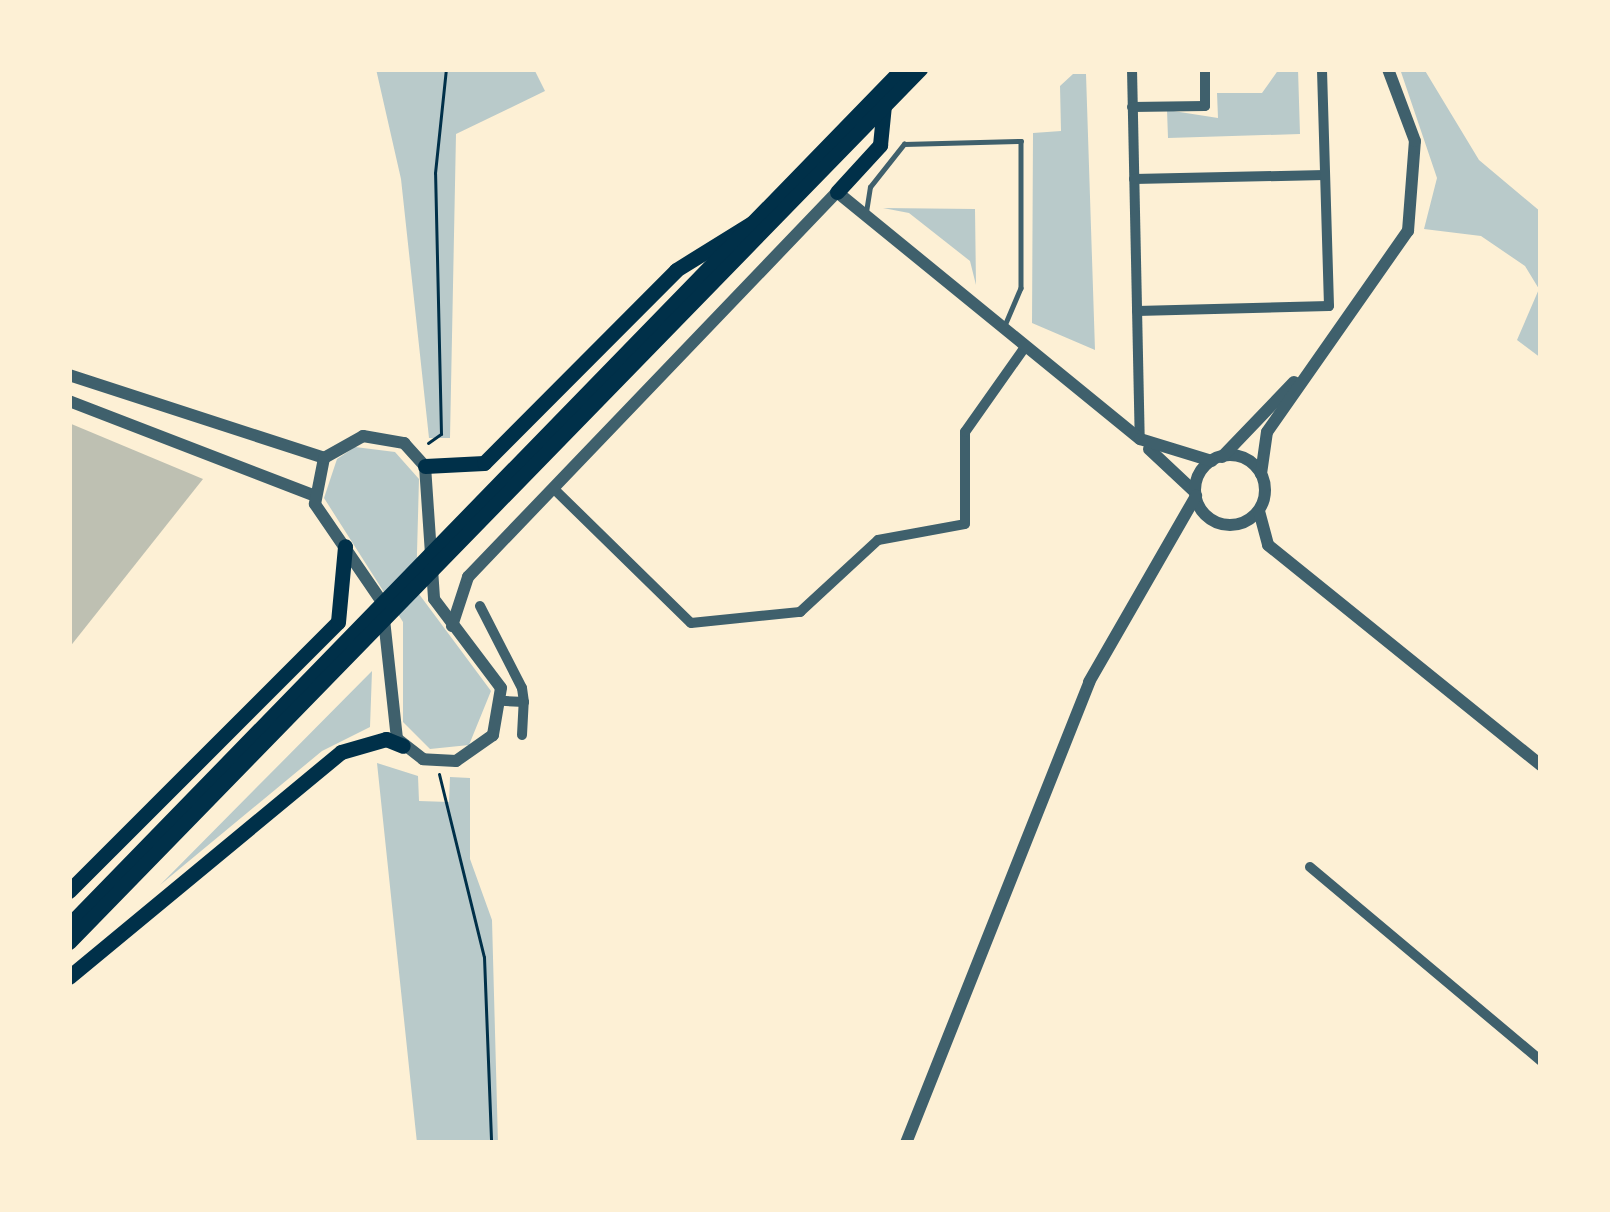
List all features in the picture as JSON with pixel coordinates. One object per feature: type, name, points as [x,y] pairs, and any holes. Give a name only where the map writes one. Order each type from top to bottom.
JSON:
[{"type":"main road","points":[[682,306],[763,217],[811,175],[902,69]]},
{"type":"main road","points":[[69,942],[94,909],[920,69]]},
{"type":"main road","points":[[837,192],[880,145],[884,105]]},
{"type":"main road","points":[[425,466],[484,463],[676,270],[763,217]]},
{"type":"main road","points":[[69,891],[338,622],[345,546]]},
{"type":"main road","points":[[69,977],[341,752],[386,739],[404,746]]},
{"type":"main road","points":[[69,925],[94,909]]},
{"type":"street","points":[[1132,69],[1140,439]]},
{"type":"street","points":[[1132,107],[1205,106],[1204,69]]},
{"type":"street","points":[[1137,311],[1329,306],[1322,69]]},
{"type":"street","points":[[1388,69],[1415,141],[1414,210],[1392,266],[1267,432],[1258,512],[1268,545],[1541,765]]},
{"type":"street","points":[[1134,178],[1325,175]]},
{"type":"street","points":[[452,626],[462,584],[837,192],[1140,439],[1220,524],[1258,512]]},
{"type":"street","points":[[553,488],[691,622],[800,612],[878,540],[964,524],[964,432],[1025,347]]},
{"type":"street","points":[[906,1143],[1089,682],[1217,459],[1320,356]]},
{"type":"street","points":[[69,375],[324,458],[377,434],[425,466],[429,578],[452,626],[493,670],[502,701],[493,735],[466,758],[433,762],[404,746],[389,718],[382,602],[313,495],[69,401]]},
{"type":"street","points":[[83,407],[92,384]]},
{"type":"street","points":[[1140,439],[1261,474]]},
{"type":"street","points":[[313,495],[324,458]]},
{"type":"street","points":[[480,606],[524,702],[522,736]]},
{"type":"street","points":[[502,701],[524,702]]},
{"type":"street","points":[[1310,867],[1541,1061]]},
{"type":"lane","points":[[868,219],[870,187],[904,144],[1021,141],[1021,288],[1003,328]]},
{"type":"path","points":[[421,448],[441,434],[435,173],[446,69]]},
{"type":"path","points":[[439,768],[438,805],[484,957],[491,1143]]},
{"type":"shaded area","points":[[376,69],[534,69],[545,91],[456,134],[450,438],[429,438],[401,179]]},
{"type":"shaded area","points":[[1279,69],[1298,69],[1300,134],[1168,138],[1167,110],[1218,118],[1217,93],[1262,93]]},
{"type":"shaded area","points":[[1400,69],[1424,69],[1479,160],[1541,212],[1541,358],[1517,340],[1539,289],[1525,266],[1481,236],[1424,229],[1437,178]]},
{"type":"shaded area","points":[[1073,74],[1086,74],[1095,350],[1032,323],[1033,133],[1061,131],[1060,86]]},
{"type":"shaded area","points":[[883,208],[975,209],[976,285],[970,261],[909,213]]},
{"type":"shaded area","points":[[355,447],[395,452],[419,479],[416,590],[491,691],[469,745],[430,749],[403,722],[403,622],[324,498],[337,459]]},
{"type":"shaded area","points":[[372,671],[370,727],[322,751],[160,885]]},
{"type":"shaded area","points":[[377,763],[418,776],[419,801],[449,802],[450,777],[470,778],[470,859],[492,920],[498,1143],[417,1143]]},
{"type":"building","points":[[69,423],[203,479],[69,648]]}]
